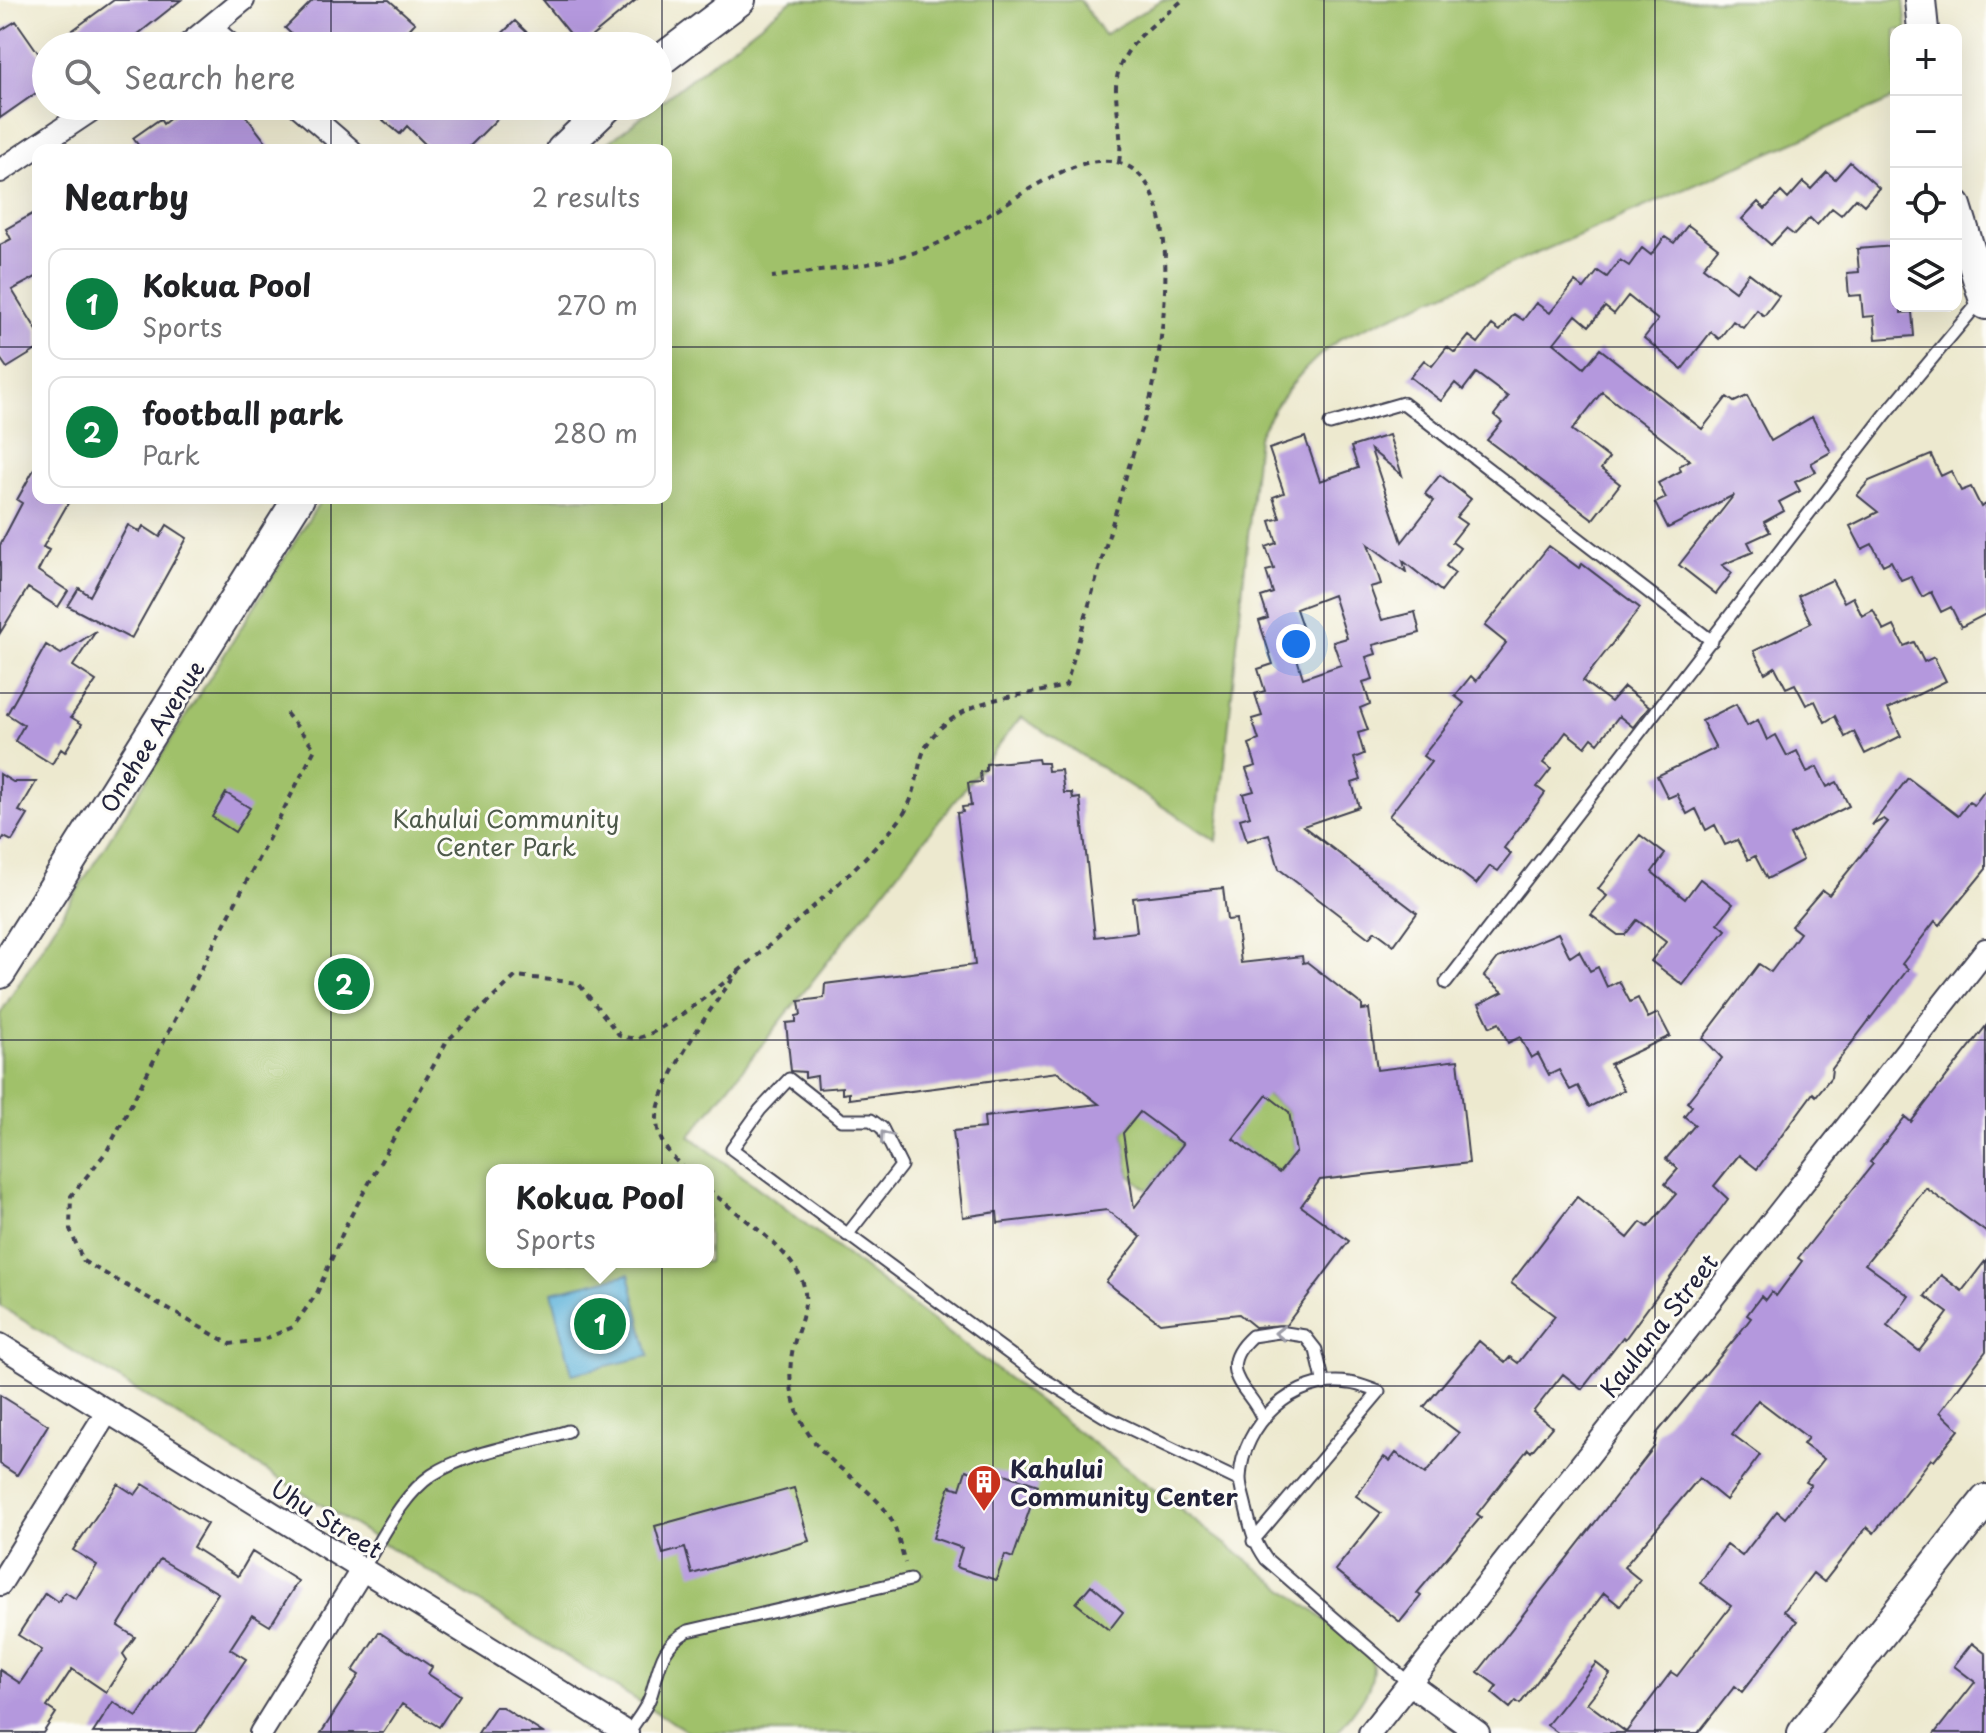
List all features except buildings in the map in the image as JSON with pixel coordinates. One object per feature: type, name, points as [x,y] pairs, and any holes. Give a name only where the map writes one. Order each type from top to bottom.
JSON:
[{"type":"street","points":[[207,32],[243,0]]},
{"type":"street","points":[[672,51],[740,0]]},
{"type":"street","points":[[1920,0],[1922,24]]},
{"type":"street","points":[[211,29],[215,32]]},
{"type":"street","points":[[40,144],[76,120]]},
{"type":"street","points":[[315,120],[343,144]]},
{"type":"street","points":[[568,144],[593,120]]},
{"type":"street","points":[[0,171],[32,150]]},
{"type":"street","points":[[1962,226],[1984,301]]},
{"type":"street","name":"Onehee Avenue","points":[[0,973],[295,504]]},
{"type":"street","name":"Kaulana Street","points":[[1370,1733],[1986,950]]},
{"type":"street","name":"Uhu Street","points":[[0,1345],[628,1733]]},
{"type":"street","points":[[0,1584],[107,1412]]},
{"type":"street","points":[[1803,1733],[1986,1500]]},
{"type":"street","points":[[261,1733],[362,1570]]},
{"type":"street","points":[[1409,1683],[1478,1733]]},
{"type":"lane","points":[[1446,983],[1885,415],[1984,301]]},
{"type":"lane","points":[[1330,424],[1403,403],[1712,641]]},
{"type":"lane","points":[[847,1235],[901,1166],[882,1128],[871,1120],[841,1120],[789,1079],[760,1110],[732,1149],[847,1235],[1074,1399],[1240,1481]]},
{"type":"lane","points":[[1262,1418],[1236,1378],[1237,1359],[1252,1336],[1288,1332],[1305,1336],[1316,1350],[1324,1384]]},
{"type":"lane","points":[[1253,1541],[1379,1392],[1349,1382],[1324,1384],[1295,1393],[1262,1418],[1245,1448],[1240,1481],[1253,1541],[1266,1559],[1409,1683]]},
{"type":"lane","points":[[362,1570],[403,1506],[430,1476],[465,1460],[568,1431]]},
{"type":"lane","points":[[628,1733],[651,1698],[663,1653],[675,1638],[688,1631],[910,1580]]},
{"type":"path","points":[[1119,162],[1122,142],[1116,92],[1120,66],[1129,47],[1183,0]]},
{"type":"path","points":[[286,713],[315,749],[107,1151],[71,1196],[70,1229],[83,1261],[230,1344],[262,1340],[293,1327],[317,1293],[347,1223],[447,1041],[516,976],[578,983],[620,1036],[639,1038],[689,1007],[794,926],[875,849],[904,815],[923,746],[955,717],[1003,695],[1048,691],[1066,685],[1156,375],[1167,293],[1162,215],[1145,181],[1119,162],[1099,161],[1072,166],[941,243],[870,263],[772,277]]},
{"type":"path","points":[[679,1164],[670,1156],[660,1138],[657,1118],[661,1099],[721,994],[746,962]]},
{"type":"path","points":[[714,1194],[786,1257],[799,1273],[806,1293],[805,1313],[792,1350],[790,1370],[796,1410],[805,1429],[832,1460],[888,1513],[910,1580]]},
{"type":"green space","name":"Kahului Community Center Park","points":[[792,0],[1080,0],[1104,35],[1162,0],[1904,0],[1906,24],[1890,24],[1890,101],[1341,338],[1315,359],[1294,382],[1258,437],[1217,841],[1021,717],[690,1136],[1371,1655],[1373,1666],[1369,1687],[1337,1733],[690,1733],[0,1306],[0,1014],[318,504],[672,504],[672,144],[607,144],[638,120],[672,120],[672,93]]},
{"type":"green space","points":[[1252,1084],[1289,1112],[1296,1152],[1279,1173],[1233,1139]]},
{"type":"green space","points":[[1152,1096],[1168,1132],[1183,1144],[1148,1190],[1130,1176],[1123,1133]]},
{"type":"water","points":[[629,1274],[649,1356],[572,1374],[552,1292]]},
{"type":"place","name":"football park","points":[[344,984]]},
{"type":"place","name":"Kokua Pool","points":[[600,1324]]},
{"type":"place","name":"Kahului Community Center","points":[[984,1513]]}]
